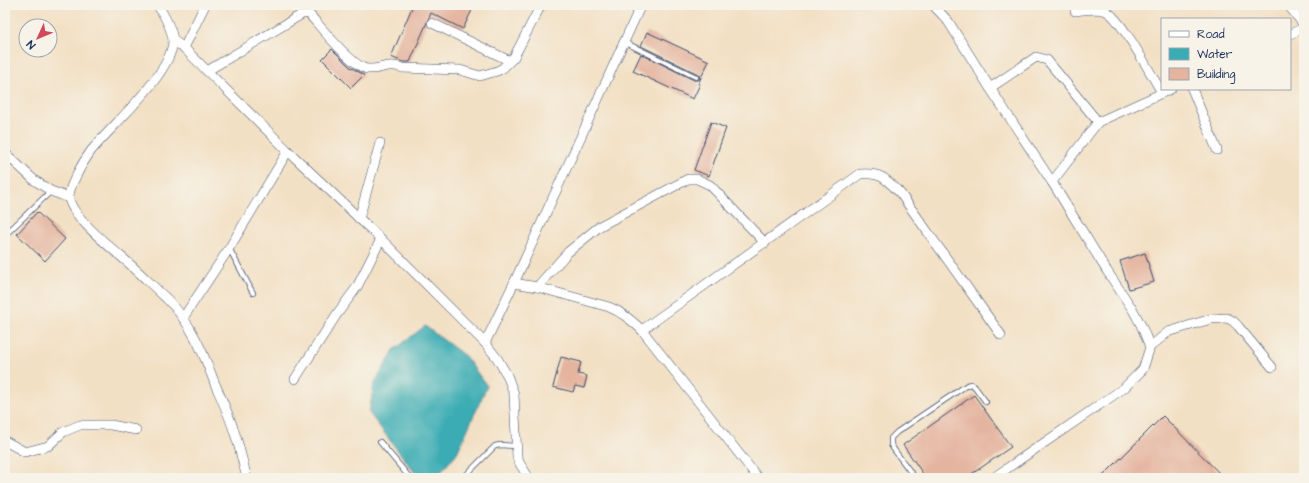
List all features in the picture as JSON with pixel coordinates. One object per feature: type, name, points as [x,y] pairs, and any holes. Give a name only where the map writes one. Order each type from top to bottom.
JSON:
[{"type":"street","points":[[157,5],[172,33],[173,40],[162,70],[140,99],[90,152],[70,189],[69,198],[73,208],[82,221],[157,289],[183,318],[200,346],[218,390],[236,435],[247,478]]},
{"type":"street","points":[[184,48],[205,5]]},
{"type":"street","points":[[207,71],[304,12],[309,14],[351,60],[362,68],[369,70],[396,65],[402,68],[460,70],[480,76],[497,71],[514,58],[541,5]]},
{"type":"street","points":[[485,343],[514,284],[641,5]]},
{"type":"street","points":[[933,5],[948,21],[1052,182],[1133,310],[1150,347]]},
{"type":"street","points":[[1288,5],[1304,26],[1291,33]]},
{"type":"street","points":[[1075,11],[1100,10],[1106,11],[1114,17],[1161,82]]},
{"type":"street","points":[[432,23],[510,61]]},
{"type":"street","points":[[173,40],[184,48],[288,151],[381,239],[485,343],[497,358],[507,375],[514,394],[517,457],[529,478]]},
{"type":"street","points":[[990,88],[1036,57],[1041,57],[1047,60],[1098,122]]},
{"type":"street","points":[[1192,90],[1217,150]]},
{"type":"street","points":[[1052,182],[1098,122],[1167,91]]},
{"type":"street","points":[[360,219],[380,143]]},
{"type":"street","points":[[183,318],[229,248],[288,151]]},
{"type":"street","points":[[5,153],[34,180],[51,191],[69,198]]},
{"type":"street","points":[[642,330],[860,174],[873,173],[887,180],[900,193],[1002,335]]},
{"type":"street","points":[[537,287],[568,252],[600,226],[688,179],[697,178],[710,185],[765,243]]},
{"type":"street","points":[[295,379],[337,314],[357,287],[381,239]]},
{"type":"street","points":[[514,284],[537,287],[619,311],[642,330],[758,478]]},
{"type":"street","points":[[993,478],[1124,388],[1142,369],[1150,347],[1168,332],[1211,320],[1227,318],[1238,326],[1272,367]]},
{"type":"street","points":[[5,441],[25,452],[48,446],[63,432],[80,424],[111,425],[136,430]]},
{"type":"lane","points":[[624,42],[696,77]]},
{"type":"lane","points":[[5,235],[51,191]]},
{"type":"lane","points":[[229,248],[253,293]]},
{"type":"lane","points":[[915,478],[891,445],[891,438],[967,385],[971,384],[975,387],[986,402]]},
{"type":"lane","points":[[380,442],[410,478]]},
{"type":"lane","points":[[463,478],[495,446],[500,444],[516,446]]},
{"type":"water","points":[[425,326],[465,356],[487,386],[457,453],[436,478],[418,477],[369,413],[374,384],[394,350]]},
{"type":"building","points":[[413,5],[462,5],[472,10],[463,29],[431,13],[410,62],[403,62],[391,57]]},
{"type":"building","points":[[647,32],[709,61],[698,84],[700,84],[693,99],[633,71],[641,54],[694,80],[698,80],[700,78],[698,74],[641,46]]},
{"type":"building","points":[[332,49],[350,67],[364,75],[351,88],[322,59]]},
{"type":"building","points":[[711,122],[726,128],[709,176],[694,170]]},
{"type":"building","points":[[37,212],[65,239],[45,261],[17,234]]},
{"type":"building","points":[[1145,253],[1154,282],[1129,289],[1120,261]]},
{"type":"building","points":[[561,357],[581,362],[578,374],[587,376],[584,388],[575,386],[573,392],[553,387]]},
{"type":"building","points":[[974,395],[1011,447],[966,478],[926,478],[903,445]]},
{"type":"building","points":[[1163,416],[1224,478],[1101,478]]}]
